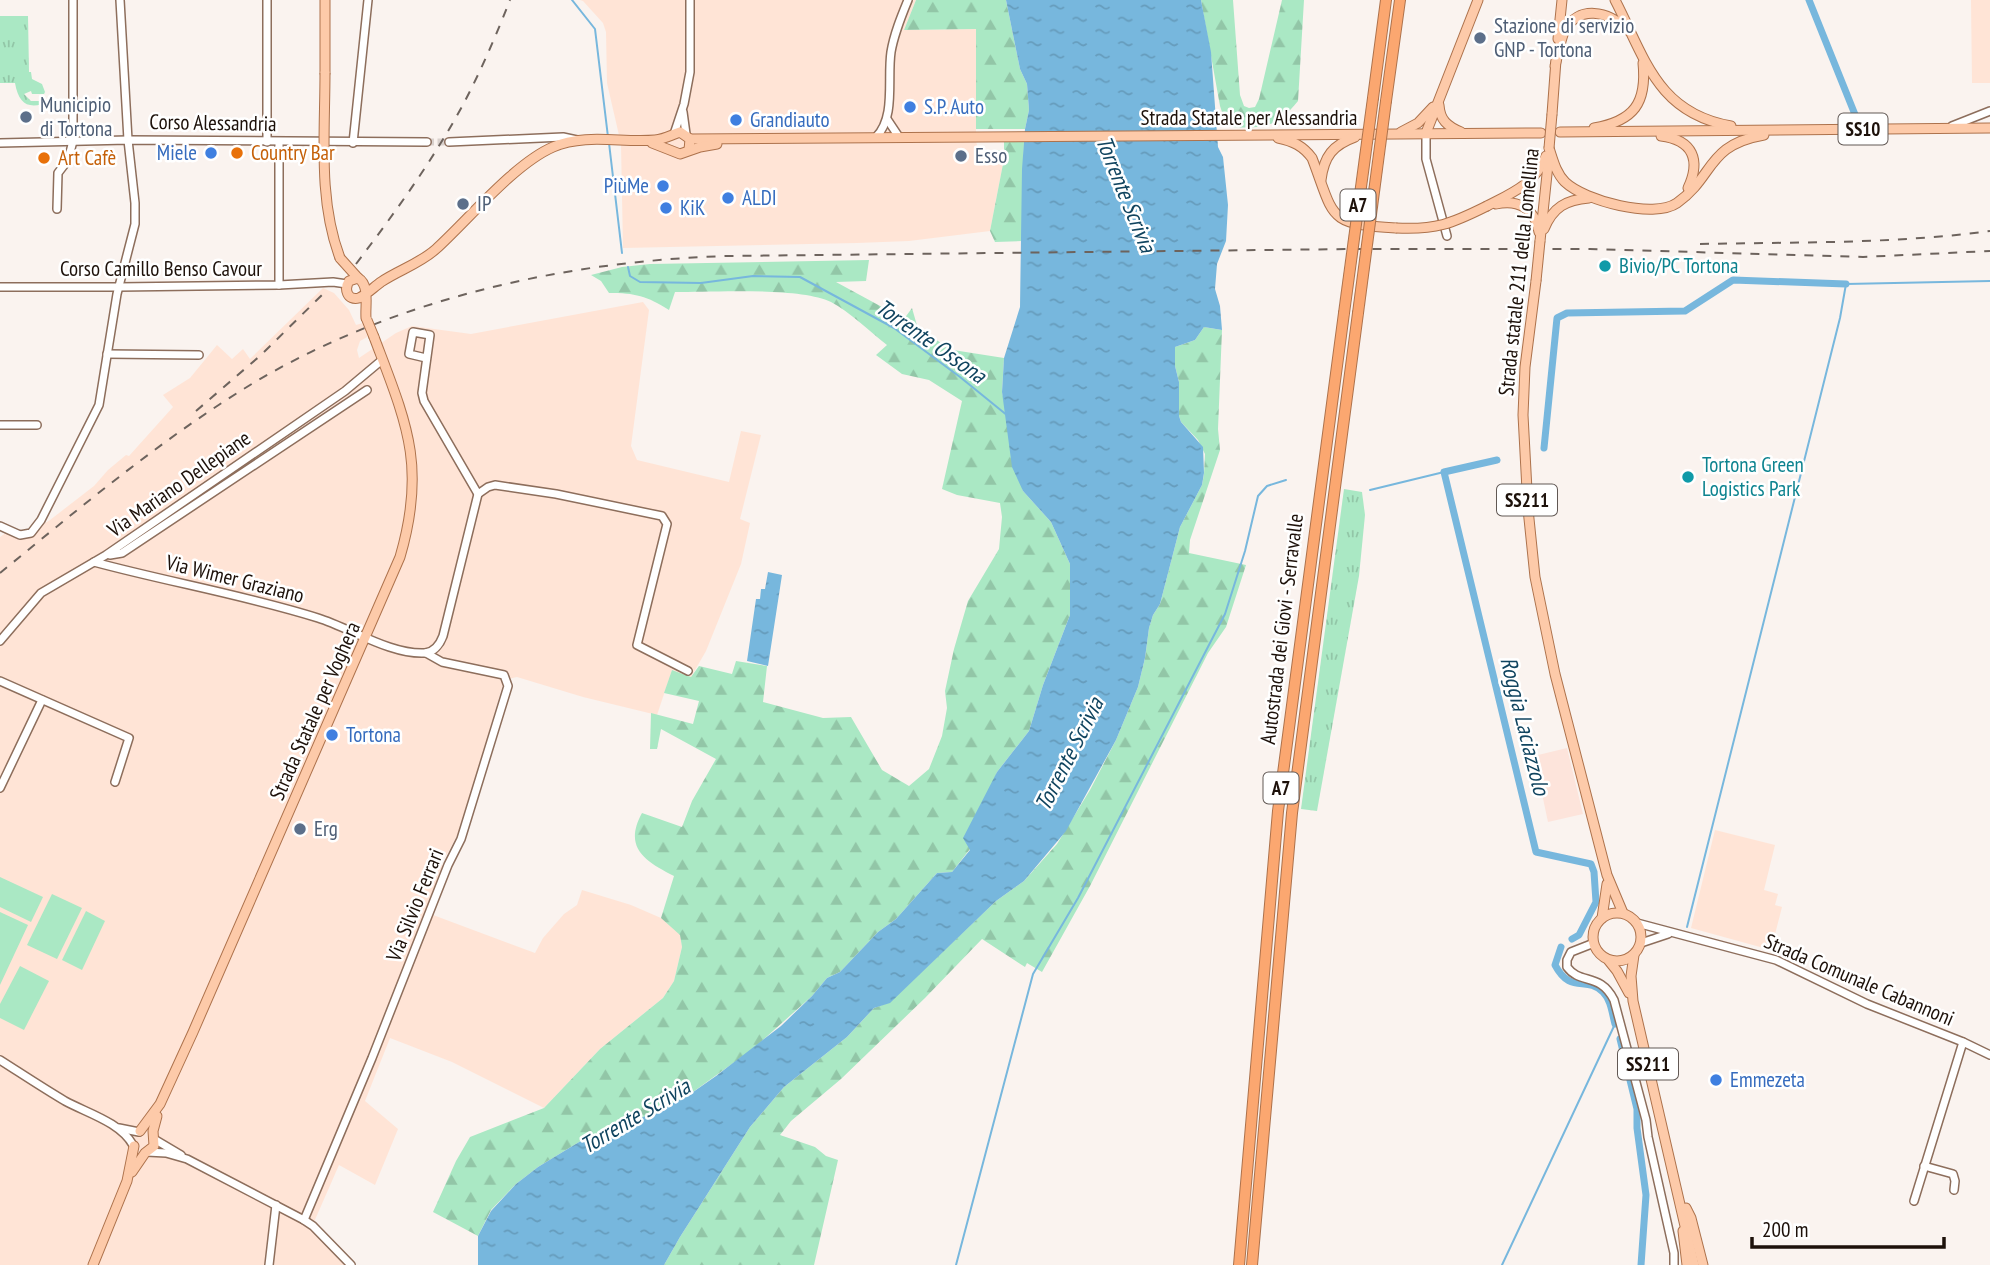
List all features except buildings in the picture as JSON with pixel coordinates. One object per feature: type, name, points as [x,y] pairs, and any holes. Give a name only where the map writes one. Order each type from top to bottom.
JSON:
[{"type":"highway","name":"Autostrada dei Giovi - Serravalle","points":[[1239,1265],[1278,811],[1386,0]]},
{"type":"highway","name":"Autostrada dei Giovi - Serravalle","points":[[1252,1265],[1292,813],[1400,0]]},
{"type":"main road","name":"Strada Statale per Voghera","points":[[127,1181],[134,1136],[160,1104],[366,637],[400,557],[410,520],[414,479],[410,440],[374,337],[348,289],[330,230],[326,205],[325,0]]},
{"type":"main road","name":"Strada statale 211 della Lomellina","points":[[1562,0],[1540,241],[1525,368],[1523,415],[1528,509],[1535,577],[1555,674],[1607,875],[1623,914]]},
{"type":"main road","points":[[1615,0],[1659,85],[1680,106],[1710,122],[1753,130]]},
{"type":"main road","points":[[1426,133],[1478,3]]},
{"type":"main road","points":[[1555,66],[1565,32],[1569,25],[1584,15],[1593,13],[1611,16],[1631,34]]},
{"type":"main road","points":[[1573,132],[1618,122],[1633,111],[1644,85],[1643,58]]},
{"type":"main road","points":[[1397,134],[1418,123],[1438,100]]},
{"type":"main road","points":[[1438,100],[1440,115],[1445,123],[1466,134]]},
{"type":"main road","name":"SS10","points":[[1789,130],[1990,128]]},
{"type":"main road","points":[[1560,132],[1789,130]]},
{"type":"main road","points":[[1549,148],[1553,163],[1571,187],[1591,198],[1651,210],[1670,207],[1685,196],[1730,146],[1752,137],[1789,130]]},
{"type":"main road","name":"Strada Statale per Alessandria","points":[[643,141],[680,132],[688,136],[747,139],[1541,132]]},
{"type":"main road","points":[[1628,132],[1674,138],[1687,147],[1693,157],[1695,171],[1685,196]]},
{"type":"main road","points":[[1262,134],[1301,146],[1312,158],[1331,210],[1339,218],[1365,226],[1396,228],[1433,229],[1487,206],[1525,186],[1543,164],[1549,148]]},
{"type":"main road","points":[[1321,181],[1328,153],[1339,144],[1362,134]]},
{"type":"main road","points":[[670,149],[672,136]]},
{"type":"main road","points":[[688,136],[689,150]]},
{"type":"main road","name":"Strada Statale per Alessandria","points":[[365,293],[429,254],[517,170],[540,153],[565,143],[617,139],[643,141],[680,155],[689,150],[747,139]]},
{"type":"main road","points":[[1540,241],[1555,209],[1568,201],[1591,198]]},
{"type":"main road","points":[[1487,206],[1513,203],[1525,207],[1535,218],[1540,241]]},
{"type":"main road","points":[[340,258],[361,280],[366,286],[365,293],[360,297],[348,289],[351,279],[361,280]]},
{"type":"main road","name":"Strada Statale per Alessandria","points":[[361,280],[387,278]]},
{"type":"main road","name":"Strada Statale per Voghera","points":[[365,293],[366,319]]},
{"type":"main road","name":"Strada statale 211 della Lomellina","points":[[1594,943],[1595,928],[1602,918],[1606,901],[1607,875]]},
{"type":"main road","points":[[1602,918],[1623,914],[1637,923],[1642,936],[1641,943]]},
{"type":"main road","name":"SS211","points":[[1594,943],[1598,952],[1617,971],[1633,1001]]},
{"type":"main road","name":"SS211","points":[[1641,943],[1634,955],[1631,976],[1633,1001],[1695,1265]]},
{"type":"main road","points":[[1608,960],[1622,961],[1634,955]]},
{"type":"main road","name":"Strada Statale per Voghera","points":[[93,1265],[127,1181],[154,1146],[160,1104]]},
{"type":"main road","points":[[140,1131],[147,1131],[154,1137]]},
{"type":"main road","points":[[133,1145],[138,1151],[146,1153]]},
{"type":"main road","points":[[1680,1198],[1686,1265]]},
{"type":"main road","points":[[1680,1198],[1691,1217],[1703,1265]]},
{"type":"street","points":[[57,209],[58,173],[68,160],[73,141],[73,0]]},
{"type":"street","points":[[0,526],[20,535],[31,533],[41,520],[99,405],[119,288],[135,224],[120,0]]},
{"type":"street","points":[[267,0],[267,142]]},
{"type":"street","points":[[353,143],[368,0]]},
{"type":"street","points":[[688,136],[683,118],[690,72],[690,0]]},
{"type":"street","points":[[876,137],[887,119],[891,55],[895,34],[908,0]]},
{"type":"street","points":[[672,136],[684,104]]},
{"type":"street","points":[[1938,128],[1958,124],[1990,111]]},
{"type":"street","points":[[887,119],[899,137]]},
{"type":"street","points":[[1426,133],[1426,159],[1447,236]]},
{"type":"street","points":[[449,142],[564,137],[579,141]]},
{"type":"street","points":[[528,139],[536,143],[540,153]]},
{"type":"street","name":"Corso Alessandria","points":[[0,143],[128,140],[427,142]]},
{"type":"street","points":[[279,142],[279,285]]},
{"type":"street","name":"Corso Camillo Benso Cavour","points":[[0,287],[119,288],[322,284],[348,289]]},
{"type":"street","points":[[107,354],[199,355]]},
{"type":"street","points":[[426,358],[422,393],[426,408],[452,446],[478,494]]},
{"type":"street","name":"Via Mariano Dellepiane","points":[[0,641],[41,593],[106,555],[345,391],[383,360]]},
{"type":"street","points":[[106,555],[122,553],[367,390]]},
{"type":"street","points":[[0,425],[37,425]]},
{"type":"street","points":[[426,653],[441,643],[478,494],[495,485],[556,494],[662,516],[667,524],[637,645],[688,671]]},
{"type":"street","name":"Via Wimer Graziano","points":[[94,562],[318,618],[400,649],[426,653]]},
{"type":"street","name":"Via Silvio Ferrari","points":[[304,1220],[461,839],[508,686],[504,675],[442,662],[426,653]]},
{"type":"street","points":[[0,681],[129,738],[115,782]]},
{"type":"street","points":[[0,788],[42,700]]},
{"type":"street","name":"Strada Comunale Cabannoni","points":[[1637,923],[1776,960],[1867,1004],[1990,1055]]},
{"type":"street","points":[[1641,943],[1672,933]]},
{"type":"street","points":[[1594,943],[1571,952],[1567,967],[1577,976],[1604,985],[1614,1000],[1646,1120],[1674,1253],[1674,1265]]},
{"type":"street","points":[[1914,1200],[1963,1042]]},
{"type":"street","points":[[0,1060],[55,1095],[115,1127],[127,1136],[133,1145]]},
{"type":"street","points":[[115,1127],[140,1131]]},
{"type":"street","points":[[154,1137],[187,1159],[304,1220],[351,1265]]},
{"type":"street","points":[[146,1153],[166,1153],[187,1159]]},
{"type":"street","points":[[1924,1167],[1953,1174],[1954,1190]]},
{"type":"street","points":[[269,1265],[276,1205]]},
{"type":"shaded area","points":[[580,0],[916,0],[904,30],[976,29],[976,141],[979,153],[993,151],[1003,164],[990,231],[909,241],[623,248],[621,144],[607,83],[606,32],[603,23]]},
{"type":"shaded area","points":[[1971,0],[1990,0],[1990,83],[1972,83]]},
{"type":"shaded area","points":[[323,288],[334,293],[349,310],[356,325],[363,323],[369,336],[360,341],[357,350],[359,358],[396,333],[412,326],[471,334],[643,302],[649,310],[631,446],[637,460],[729,482],[741,431],[761,435],[740,519],[750,523],[741,564],[706,651],[691,677],[672,670],[657,715],[517,677],[504,680],[461,828],[441,861],[437,884],[425,912],[535,953],[543,938],[564,914],[577,905],[582,890],[631,905],[661,918],[676,929],[682,947],[674,981],[663,998],[600,1049],[544,1108],[452,1062],[390,1038],[365,1101],[398,1129],[375,1185],[339,1165],[314,1222],[352,1265],[0,1265],[0,537],[7,532],[27,538],[94,486],[126,455],[129,456],[173,407],[163,395],[190,378],[217,345],[232,359],[243,349],[250,359]]},
{"type":"shaded area","points":[[1567,748],[1583,814],[1548,822],[1534,756]]},
{"type":"shaded area","points":[[1715,830],[1775,845],[1764,890],[1778,894],[1775,905],[1782,907],[1771,950],[1691,928]]},
{"type":"green space","points":[[916,0],[1006,0],[1020,69],[1027,84],[1029,110],[1025,129],[976,129],[976,29],[904,30]]},
{"type":"green space","points":[[1201,0],[1233,0],[1240,95],[1244,106],[1249,108],[1255,107],[1259,99],[1282,0],[1304,0],[1298,101],[1282,117],[1258,127],[1227,127],[1220,106]]},
{"type":"green space","points":[[0,16],[28,16],[29,72],[32,79],[42,84],[45,92],[32,94],[31,91],[24,94],[31,101],[51,101],[37,105],[27,104],[19,97],[15,83],[0,83]]},
{"type":"green space","points":[[1004,141],[1024,141],[1022,241],[995,242],[990,231],[1003,164],[993,151],[1004,150]]},
{"type":"green space","points":[[869,260],[866,281],[836,282],[904,319],[912,308],[918,329],[953,350],[1004,358],[1002,392],[1023,491],[1051,522],[1070,564],[1070,615],[1043,685],[1029,731],[997,772],[970,849],[952,872],[937,873],[896,919],[878,932],[840,972],[827,978],[812,996],[754,1048],[686,1097],[609,1133],[584,1139],[538,1167],[516,1184],[491,1210],[478,1236],[433,1212],[470,1137],[544,1108],[600,1049],[663,998],[674,981],[682,947],[680,935],[661,918],[674,876],[654,865],[640,852],[635,836],[637,825],[642,813],[682,827],[692,801],[716,759],[661,729],[657,749],[650,749],[651,713],[693,724],[699,701],[664,693],[672,670],[691,677],[699,666],[732,674],[736,661],[767,666],[763,702],[823,718],[851,717],[882,770],[909,786],[929,769],[942,736],[947,708],[945,691],[968,601],[999,549],[1002,517],[1000,503],[957,495],[942,489],[962,401],[929,380],[902,374],[876,355],[887,345],[838,306],[817,297],[778,292],[675,292],[669,310],[640,296],[609,293],[601,281],[591,275],[622,267],[650,264]]},
{"type":"green space","points":[[1204,327],[1222,330],[1218,429],[1220,450],[1190,540],[1189,553],[1246,565],[1226,627],[1208,653],[1090,886],[1042,972],[1027,963],[1025,967],[982,939],[925,998],[841,1079],[791,1121],[780,1135],[815,1147],[826,1156],[838,1160],[814,1265],[664,1265],[750,1127],[784,1087],[847,1037],[874,1008],[890,1002],[996,901],[1024,881],[1057,844],[1090,790],[1116,740],[1138,687],[1149,628],[1160,604],[1180,527],[1202,485],[1205,454],[1198,440],[1181,422],[1179,416],[1175,347],[1195,340]]},
{"type":"green space","points":[[1344,489],[1362,492],[1365,515],[1359,576],[1317,811],[1301,809]]},
{"type":"green space","points":[[0,877],[43,897],[31,922],[0,907]]},
{"type":"green space","points":[[52,894],[82,908],[57,959],[27,945]]},
{"type":"green space","points":[[86,911],[105,921],[82,970],[62,960]]},
{"type":"green space","points":[[0,912],[28,925],[0,985]]},
{"type":"green space","points":[[20,966],[49,981],[24,1030],[0,1018],[0,1004]]},
{"type":"water","name":"Torrente Scrivia","points":[[1006,0],[1201,0],[1211,52],[1218,147],[1223,157],[1228,205],[1226,241],[1217,264],[1215,289],[1222,330],[1204,327],[1195,340],[1175,347],[1179,416],[1203,447],[1204,473],[1202,485],[1180,527],[1160,604],[1149,628],[1138,687],[1116,740],[1066,831],[1024,881],[996,901],[890,1003],[874,1008],[847,1037],[784,1087],[750,1127],[664,1265],[478,1265],[478,1236],[491,1211],[516,1184],[584,1139],[609,1133],[686,1097],[716,1076],[781,1026],[827,978],[840,972],[878,932],[896,919],[937,873],[952,872],[970,850],[963,838],[997,772],[1029,731],[1043,685],[1070,615],[1070,564],[1051,522],[1023,491],[1012,467],[1002,392],[1004,358],[1020,307],[1022,169],[1029,110],[1027,84],[1020,69]]},
{"type":"water","points":[[768,572],[782,575],[768,666],[747,661],[756,599],[760,599],[761,589],[765,589]]},
{"type":"waterway","name":"Torrente Ossona","points":[[572,0],[595,29],[608,137]]},
{"type":"waterway","name":"Roggia Laciazzolo","points":[[1809,0],[1858,122]]},
{"type":"waterway","name":"Torrente Ossona","points":[[609,143],[622,253]]},
{"type":"waterway","name":"Torrente Ossona","points":[[628,267],[630,276],[640,282],[701,283],[753,276],[800,277],[894,328],[1008,416]]},
{"type":"waterway","name":"Roggia Laciazzolo","points":[[1544,448],[1557,318],[1567,313],[1685,311],[1733,280],[1846,284]]},
{"type":"waterway","points":[[1687,927],[1840,318],[1846,284],[1990,281]]},
{"type":"waterway","name":"Roggia Laciazzolo","points":[[1497,460],[1444,472],[1536,852],[1591,864],[1594,872],[1596,902],[1579,935],[1572,939]]},
{"type":"waterway","points":[[1370,490],[1444,472]]},
{"type":"waterway","points":[[956,1265],[1033,974],[1078,898],[1225,614],[1245,551],[1258,496],[1267,486],[1286,480]]},
{"type":"waterway","name":"Roggia Laciazzolo","points":[[1561,947],[1555,965],[1561,974],[1573,982],[1591,985],[1603,992],[1610,1003],[1615,1024]]},
{"type":"waterway","points":[[1502,1265],[1615,1024]]},
{"type":"waterway","name":"Roggia Laciazzolo","points":[[1620,1039],[1637,1109],[1646,1195],[1641,1265]]},
{"type":"tunnel","points":[[427,142],[449,142]]},
{"type":"railway","points":[[356,264],[391,217],[455,120],[481,69],[510,0]]},
{"type":"railway","points":[[1700,244],[1882,240],[1990,231]]},
{"type":"railway","points":[[0,573],[124,473],[188,426],[255,382],[309,353],[366,328],[484,289],[605,266],[728,256],[1354,249],[1590,249],[1863,257],[1990,251]]},
{"type":"railway","points":[[196,411],[261,355],[327,290]]},
{"type":"place","name":"Stazione di servizio GNP - Tortona","points":[[1480,38]]},
{"type":"place","name":"S.P. Auto","points":[[910,107]]},
{"type":"place","name":"Municipio di Tortona","points":[[26,117]]},
{"type":"place","name":"Grandiauto","points":[[736,120]]},
{"type":"place","name":"Miele","points":[[211,153]]},
{"type":"place","name":"Country Bar","points":[[237,153]]},
{"type":"place","name":"Esso","points":[[961,156]]},
{"type":"place","name":"Art Cafè","points":[[44,158]]},
{"type":"place","name":"PiùMe","points":[[663,186]]},
{"type":"place","name":"ALDI","points":[[728,198]]},
{"type":"place","name":"IP","points":[[463,204]]},
{"type":"place","name":"KiK","points":[[666,208]]},
{"type":"place","name":"Bivio/PC Tortona","points":[[1605,266]]},
{"type":"place","name":"Tortona Green Logistics Park","points":[[1688,477]]},
{"type":"place","name":"Tortona","points":[[332,735]]},
{"type":"place","name":"Erg","points":[[300,829]]},
{"type":"place","name":"Emmezeta","points":[[1716,1080]]}]
